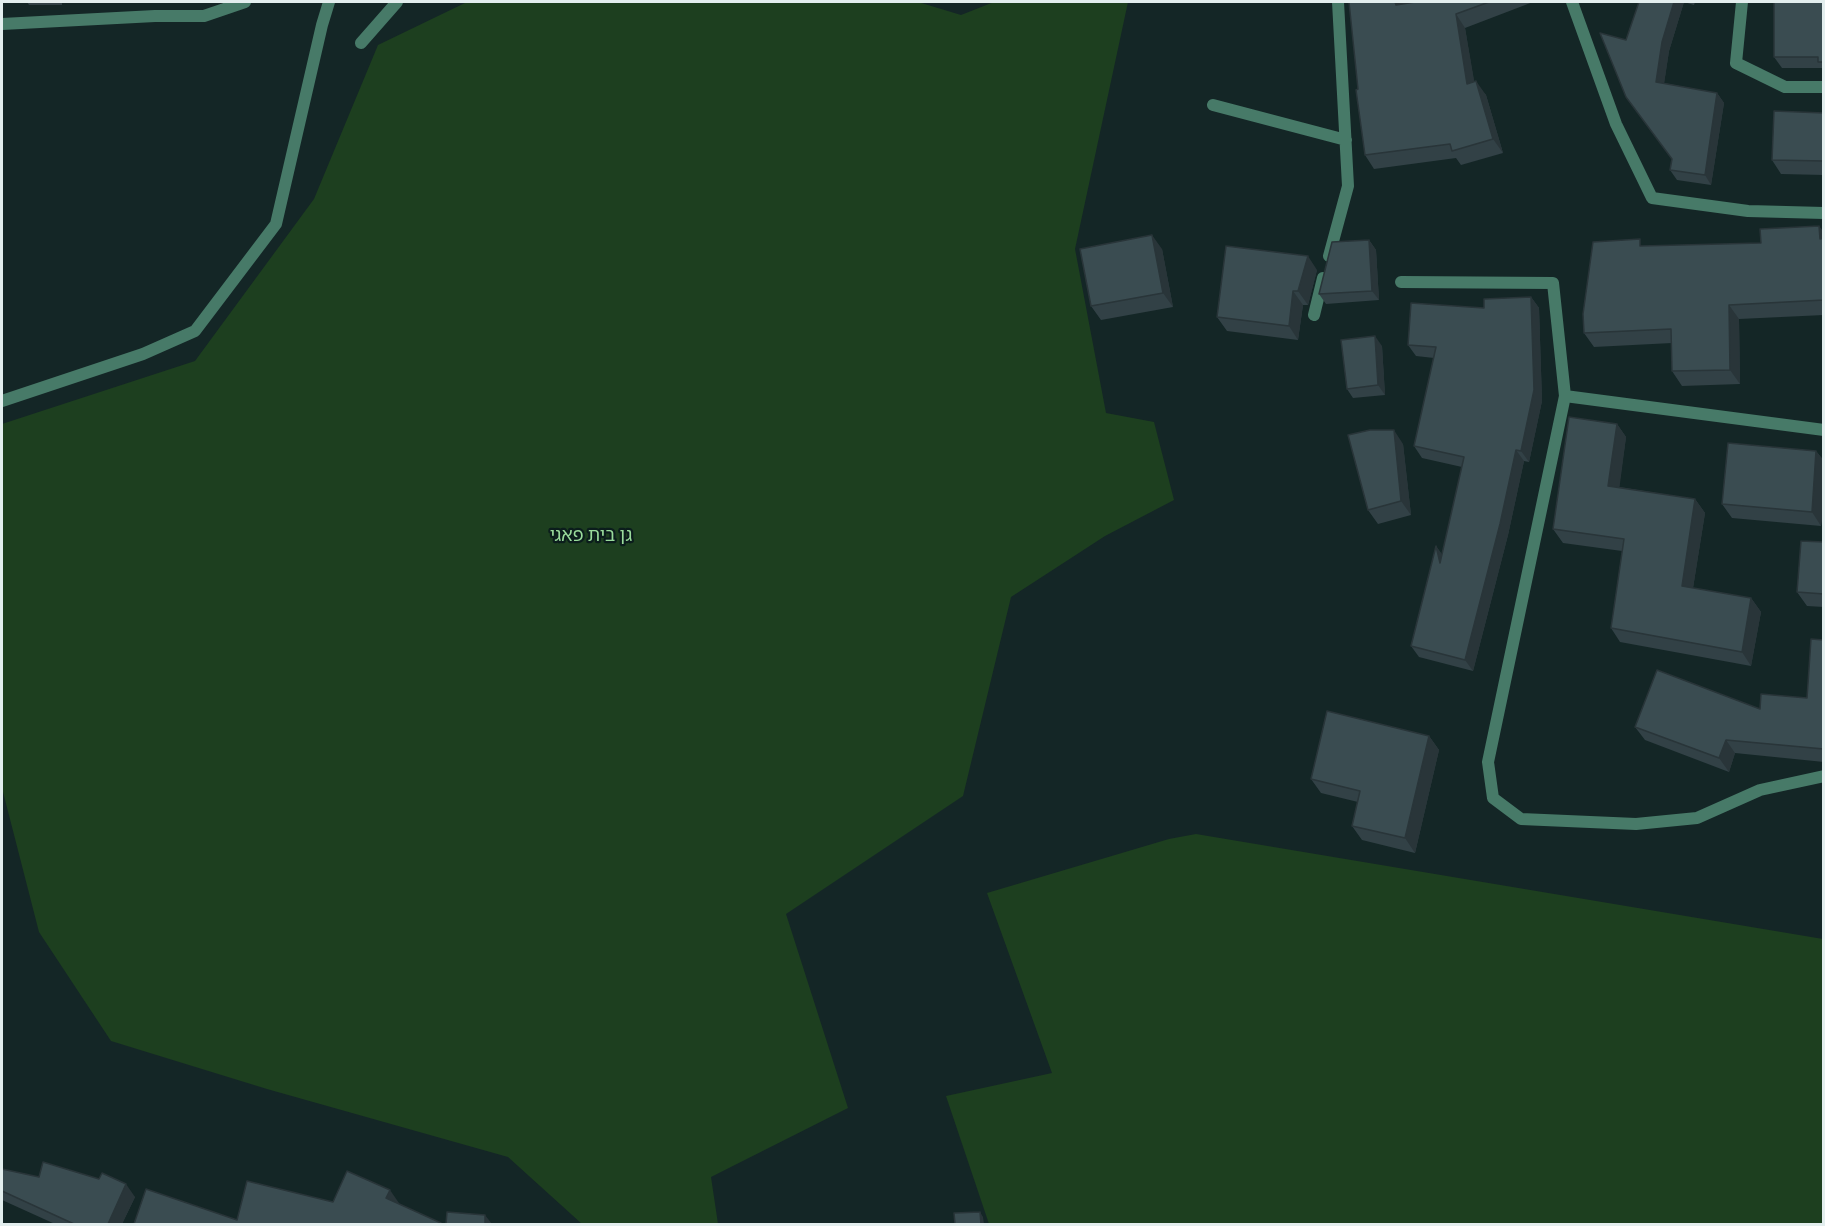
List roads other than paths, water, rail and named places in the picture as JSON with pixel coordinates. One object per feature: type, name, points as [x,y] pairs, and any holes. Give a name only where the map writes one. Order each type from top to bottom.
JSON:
[{"type":"street","points":[[2,24],[155,16],[204,16],[245,2]]},
{"type":"street","points":[[2,401],[143,354],[195,331],[276,224],[329,2]]},
{"type":"street","points":[[361,43],[397,2]]},
{"type":"street","points":[[1314,315],[1348,186],[1338,2]]},
{"type":"street","points":[[1572,2],[1616,124],[1652,198],[1749,211],[1824,213]]},
{"type":"street","points":[[1742,2],[1736,63],[1785,87],[1824,87]]},
{"type":"street","points":[[1213,105],[1346,140]]},
{"type":"street","points":[[1401,282],[1552,283],[1565,396],[1488,762],[1493,798],[1521,819],[1636,824],[1696,818],[1760,790],[1824,776]]},
{"type":"street","points":[[1565,396],[1824,430]]},
{"type":"park label","name":"גן בית פאגי","points":[[591,536]]}]
